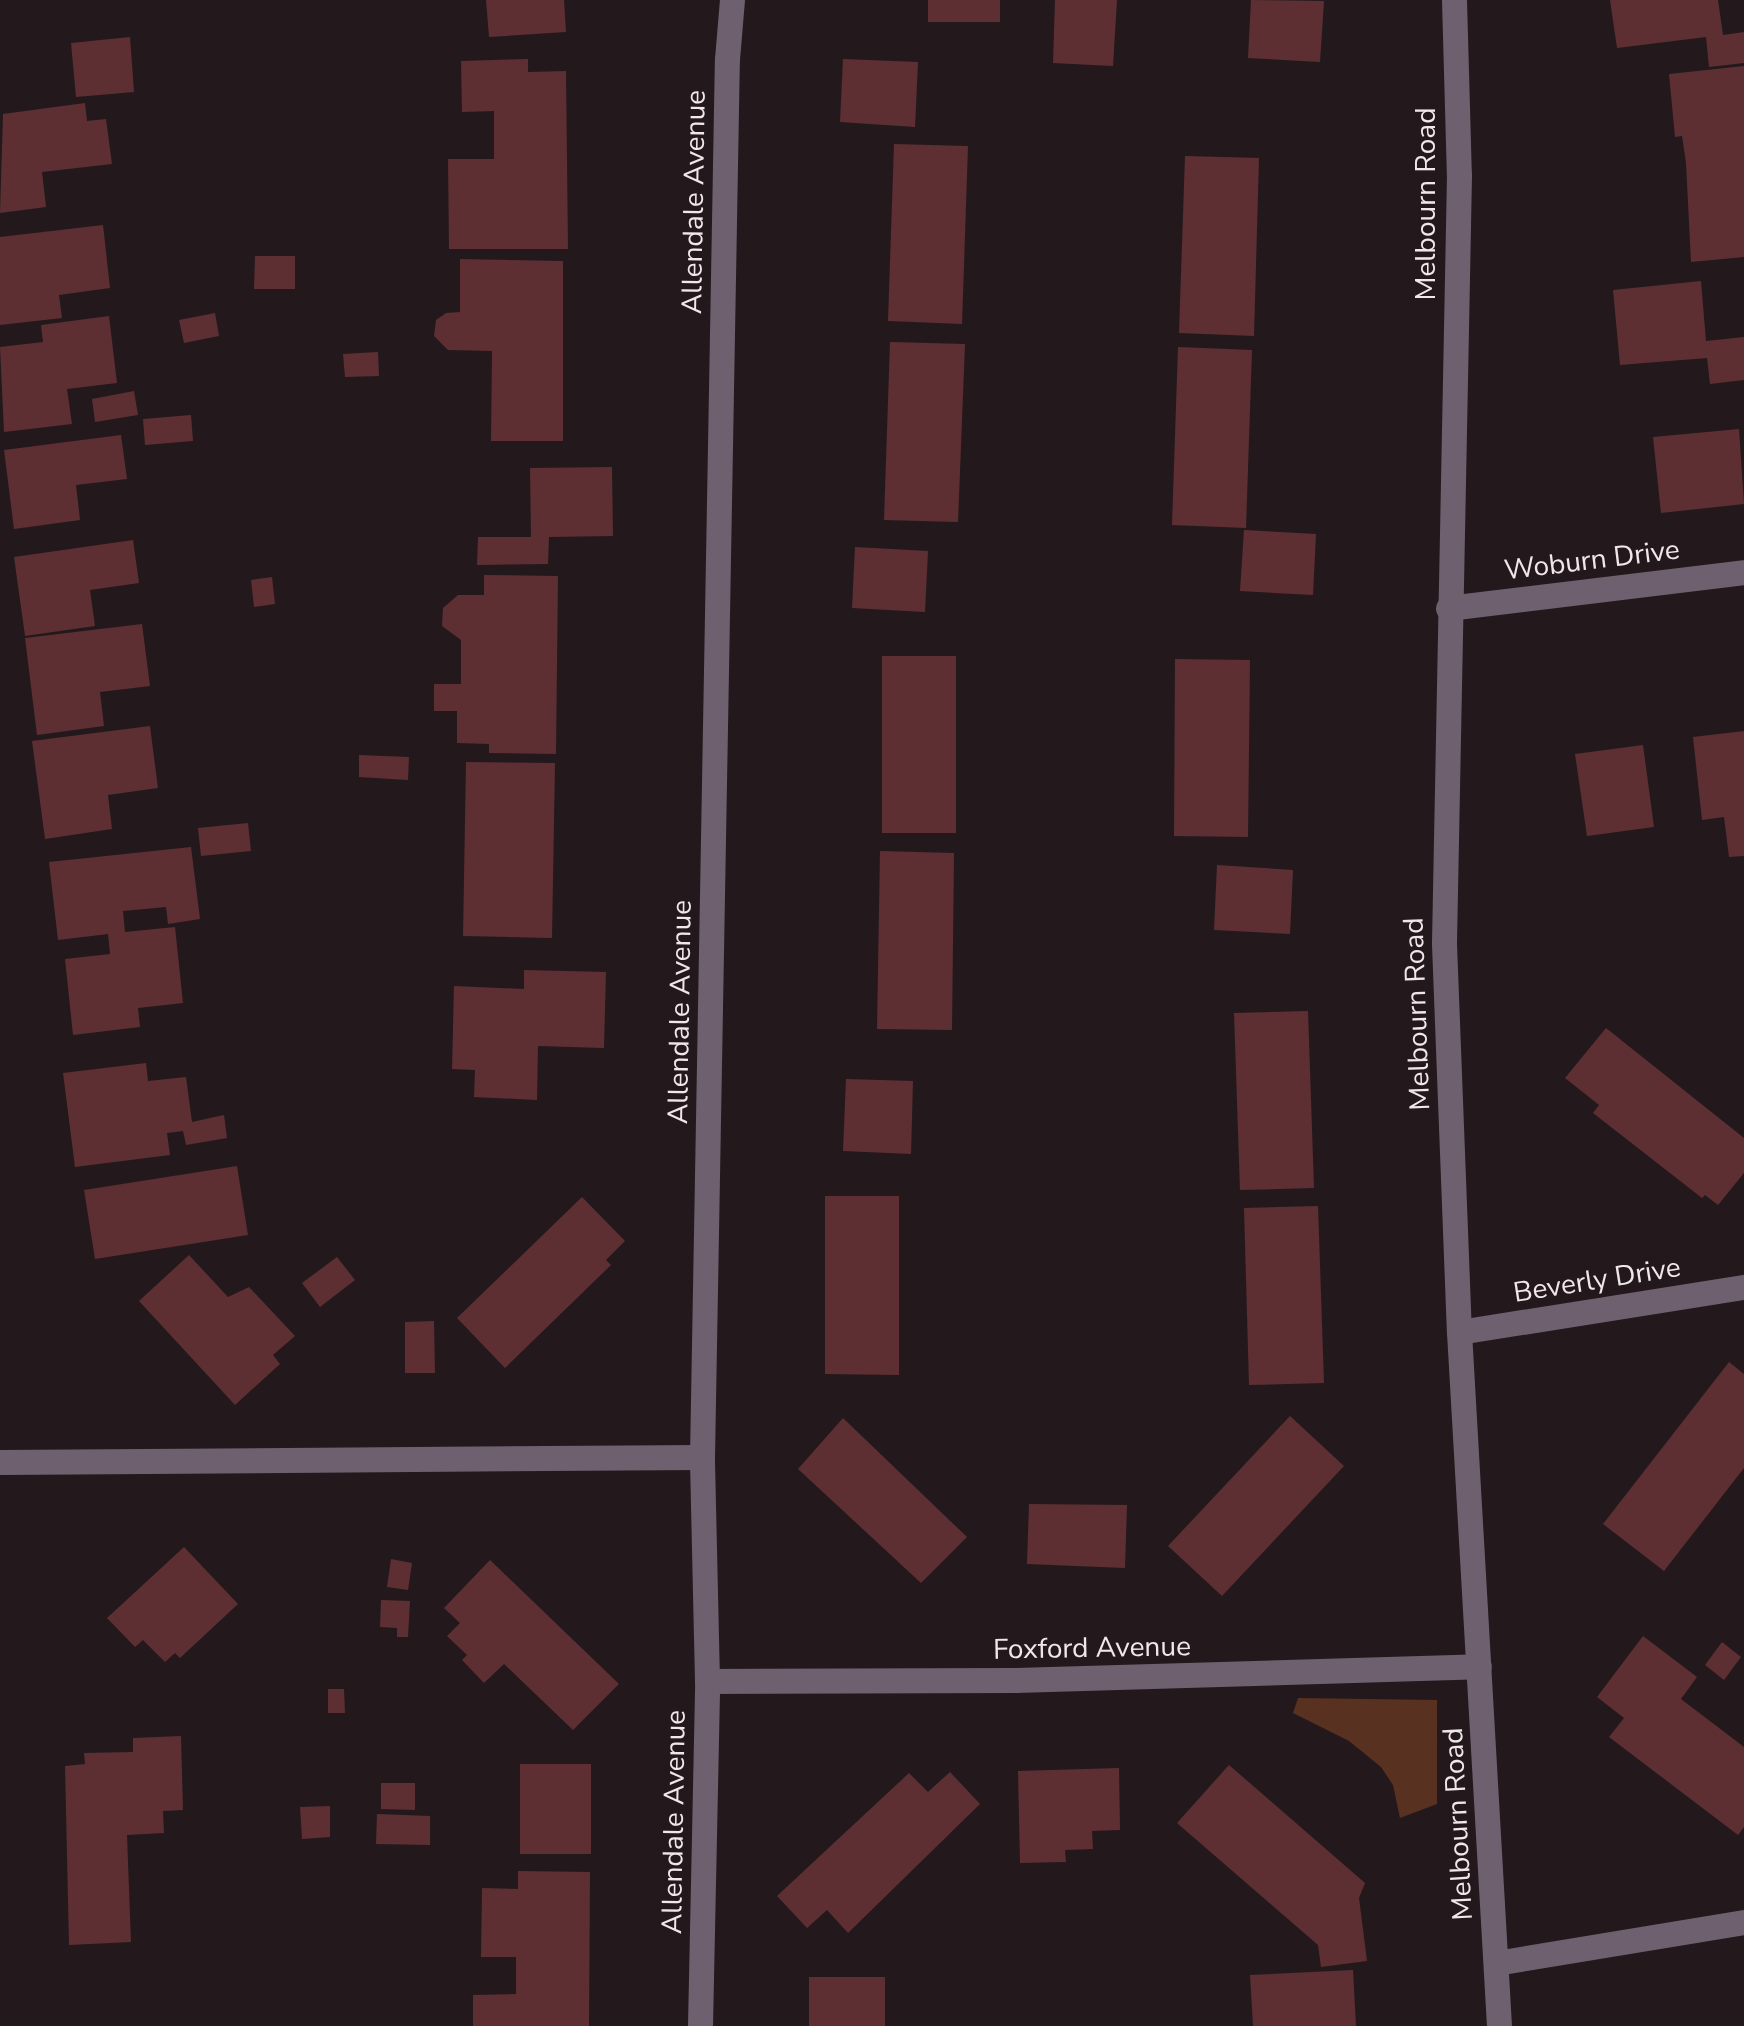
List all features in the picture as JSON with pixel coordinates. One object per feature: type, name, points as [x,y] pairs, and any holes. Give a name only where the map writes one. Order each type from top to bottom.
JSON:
[{"type":"street","name":"Allendale Avenue","points":[[700,2026],[707,1681],[702,1457],[727,59],[732,0]]},
{"type":"street","name":"Melbourn Road","points":[[1454,0],[1459,175],[1444,944],[1459,1332],[1499,2026]]},
{"type":"street","name":"Woburn Drive","points":[[1448,608],[1744,572]]},
{"type":"street","name":"Beverly Drive","points":[[1459,1332],[1744,1287]]},
{"type":"street","points":[[0,1462],[702,1457]]},
{"type":"street","name":"Foxford Avenue","points":[[707,1681],[1015,1680],[1479,1666]]},
{"type":"street","points":[[1496,1963],[1744,1922]]},
{"type":"shaded area","points":[[1298,1698],[1437,1700],[1437,1804],[1400,1818],[1393,1785],[1381,1767],[1349,1741],[1293,1713]]},
{"type":"building","points":[[486,0],[564,0],[566,32],[489,37]]},
{"type":"building","points":[[928,0],[1000,0],[1000,22],[928,22]]},
{"type":"building","points":[[1055,0],[1117,0],[1113,66],[1053,63]]},
{"type":"building","points":[[1251,0],[1324,1],[1320,62],[1248,58]]},
{"type":"building","points":[[1610,0],[1718,0],[1723,35],[1744,32],[1744,63],[1709,67],[1706,37],[1617,48]]},
{"type":"building","points":[[130,37],[134,92],[76,97],[71,43]]},
{"type":"building","points":[[528,59],[528,72],[566,71],[568,249],[449,249],[448,159],[494,159],[494,111],[462,112],[461,61]]},
{"type":"building","points":[[843,59],[918,62],[915,127],[840,122]]},
{"type":"building","points":[[1744,66],[1744,257],[1691,262],[1686,163],[1682,136],[1675,137],[1669,74]]},
{"type":"building","points":[[85,103],[87,121],[106,119],[112,164],[42,172],[46,207],[0,213],[3,114]]},
{"type":"building","points":[[894,144],[968,146],[962,324],[888,321]]},
{"type":"building","points":[[1185,156],[1259,158],[1254,336],[1179,333]]},
{"type":"building","points":[[103,225],[110,288],[59,295],[62,318],[0,325],[0,237]]},
{"type":"building","points":[[255,256],[295,256],[295,289],[254,289]]},
{"type":"building","points":[[460,259],[563,261],[563,441],[491,441],[492,351],[448,350],[434,336],[436,320],[446,313],[460,312]]},
{"type":"building","points":[[1701,281],[1706,341],[1744,337],[1744,380],[1710,384],[1707,358],[1620,365],[1613,290]]},
{"type":"building","points":[[215,313],[219,336],[184,343],[179,320]]},
{"type":"building","points":[[109,316],[117,383],[67,389],[72,424],[4,432],[0,347],[43,342],[41,325]]},
{"type":"building","points":[[890,342],[965,344],[958,522],[884,520]]},
{"type":"building","points":[[1178,347],[1252,350],[1246,528],[1172,525]]},
{"type":"building","points":[[378,352],[379,376],[345,377],[343,354]]},
{"type":"building","points":[[134,391],[138,415],[95,422],[92,399]]},
{"type":"building","points":[[191,415],[193,441],[145,445],[143,419]]},
{"type":"building","points":[[1739,429],[1744,504],[1661,513],[1653,437]]},
{"type":"building","points":[[121,435],[127,479],[76,485],[80,520],[14,529],[4,450]]},
{"type":"building","points":[[612,467],[613,536],[549,537],[548,564],[477,565],[478,537],[531,537],[530,468]]},
{"type":"building","points":[[1244,530],[1316,534],[1313,595],[1240,591]]},
{"type":"building","points":[[133,540],[139,583],[90,590],[95,626],[25,636],[14,557]]},
{"type":"building","points":[[855,547],[928,551],[925,612],[852,608]]},
{"type":"building","points":[[484,575],[558,576],[556,754],[489,753],[489,744],[457,743],[457,711],[434,711],[434,684],[461,684],[461,640],[442,626],[443,608],[458,595],[484,595]]},
{"type":"building","points":[[272,577],[275,604],[254,607],[251,580]]},
{"type":"building","points":[[142,624],[150,686],[100,692],[104,726],[37,735],[25,638]]},
{"type":"building","points":[[882,656],[956,656],[956,833],[882,833]]},
{"type":"building","points":[[1175,659],[1250,660],[1248,837],[1174,836]]},
{"type":"building","points":[[150,726],[158,788],[108,795],[112,829],[45,839],[32,741]]},
{"type":"building","points":[[1744,731],[1744,856],[1729,857],[1724,817],[1702,820],[1693,737]]},
{"type":"building","points":[[1643,745],[1654,827],[1587,836],[1575,754]]},
{"type":"building","points":[[359,755],[409,757],[408,780],[359,777]]},
{"type":"building","points":[[466,762],[555,763],[552,938],[463,936]]},
{"type":"building","points":[[248,823],[251,851],[201,856],[198,828]]},
{"type":"building","points":[[191,847],[200,919],[168,924],[166,907],[123,911],[125,932],[175,927],[183,1003],[138,1008],[140,1027],[73,1035],[65,959],[110,954],[108,934],[58,940],[49,862]]},
{"type":"building","points":[[880,851],[954,853],[952,1030],[877,1029]]},
{"type":"building","points":[[1217,865],[1293,870],[1290,934],[1214,930]]},
{"type":"building","points":[[524,970],[606,972],[604,1048],[538,1046],[537,1100],[474,1097],[475,1070],[452,1069],[454,986],[524,989]]},
{"type":"building","points":[[1308,1011],[1314,1188],[1240,1190],[1234,1013]]},
{"type":"building","points":[[1606,1028],[1744,1138],[1744,1173],[1718,1205],[1705,1195],[1702,1198],[1593,1113],[1599,1105],[1565,1078]]},
{"type":"building","points":[[146,1063],[148,1081],[186,1077],[192,1122],[224,1115],[227,1138],[186,1145],[183,1131],[167,1133],[170,1155],[75,1167],[63,1073]]},
{"type":"building","points":[[846,1079],[913,1081],[911,1154],[843,1151]]},
{"type":"building","points":[[237,1166],[248,1235],[95,1259],[84,1190]]},
{"type":"building","points":[[825,1196],[899,1196],[899,1375],[825,1374]]},
{"type":"building","points":[[582,1197],[625,1241],[606,1260],[611,1265],[505,1368],[457,1318]]},
{"type":"building","points":[[1318,1206],[1324,1383],[1249,1385],[1244,1208]]},
{"type":"building","points":[[189,1255],[228,1297],[249,1287],[295,1336],[273,1355],[280,1364],[235,1405],[139,1301]]},
{"type":"building","points":[[337,1257],[355,1280],[320,1307],[302,1283]]},
{"type":"building","points":[[434,1321],[435,1373],[405,1373],[405,1322]]},
{"type":"building","points":[[1729,1362],[1744,1374],[1744,1468],[1664,1571],[1603,1524]]},
{"type":"building","points":[[1290,1416],[1344,1466],[1222,1596],[1168,1546]]},
{"type":"building","points":[[843,1418],[967,1537],[921,1583],[798,1469]]},
{"type":"building","points":[[1029,1504],[1127,1505],[1125,1568],[1027,1564]]},
{"type":"building","points":[[184,1547],[238,1604],[180,1658],[175,1653],[165,1662],[143,1640],[135,1647],[107,1618]]},
{"type":"building","points":[[391,1559],[412,1563],[408,1590],[387,1587]]},
{"type":"building","points":[[490,1560],[619,1684],[573,1730],[504,1664],[484,1683],[462,1660],[467,1655],[447,1636],[460,1623],[444,1608]]},
{"type":"building","points":[[381,1600],[410,1601],[408,1637],[397,1637],[397,1628],[380,1627]]},
{"type":"building","points":[[1643,1636],[1697,1677],[1681,1699],[1744,1747],[1744,1827],[1738,1835],[1609,1737],[1624,1718],[1597,1697]]},
{"type":"building","points":[[1722,1642],[1741,1657],[1724,1680],[1705,1665]]},
{"type":"building","points":[[328,1689],[344,1689],[345,1713],[328,1713]]},
{"type":"building","points":[[181,1736],[183,1810],[163,1811],[164,1833],[127,1835],[131,1942],[69,1945],[65,1766],[85,1764],[84,1753],[133,1752],[133,1738]]},
{"type":"building","points":[[520,1764],[591,1764],[591,1854],[520,1854]]},
{"type":"building","points":[[1229,1765],[1365,1883],[1359,1898],[1367,1961],[1321,1967],[1318,1945],[1177,1823]]},
{"type":"building","points":[[1119,1768],[1120,1830],[1092,1831],[1093,1849],[1065,1850],[1066,1862],[1020,1863],[1018,1771]]},
{"type":"building","points":[[950,1772],[980,1804],[848,1933],[827,1910],[807,1928],[777,1896],[909,1773],[928,1792]]},
{"type":"building","points":[[381,1783],[415,1783],[415,1810],[381,1809]]},
{"type":"building","points":[[330,1806],[330,1837],[302,1839],[300,1807]]},
{"type":"building","points":[[377,1814],[430,1816],[430,1845],[376,1844]]},
{"type":"building","points":[[518,1871],[590,1872],[589,2026],[473,2026],[473,1995],[516,1994],[516,1957],[481,1957],[482,1888],[518,1889]]},
{"type":"building","points":[[1353,1970],[1356,2026],[1253,2026],[1250,1975]]},
{"type":"building","points":[[809,1977],[885,1977],[885,2026],[809,2026]]}]
